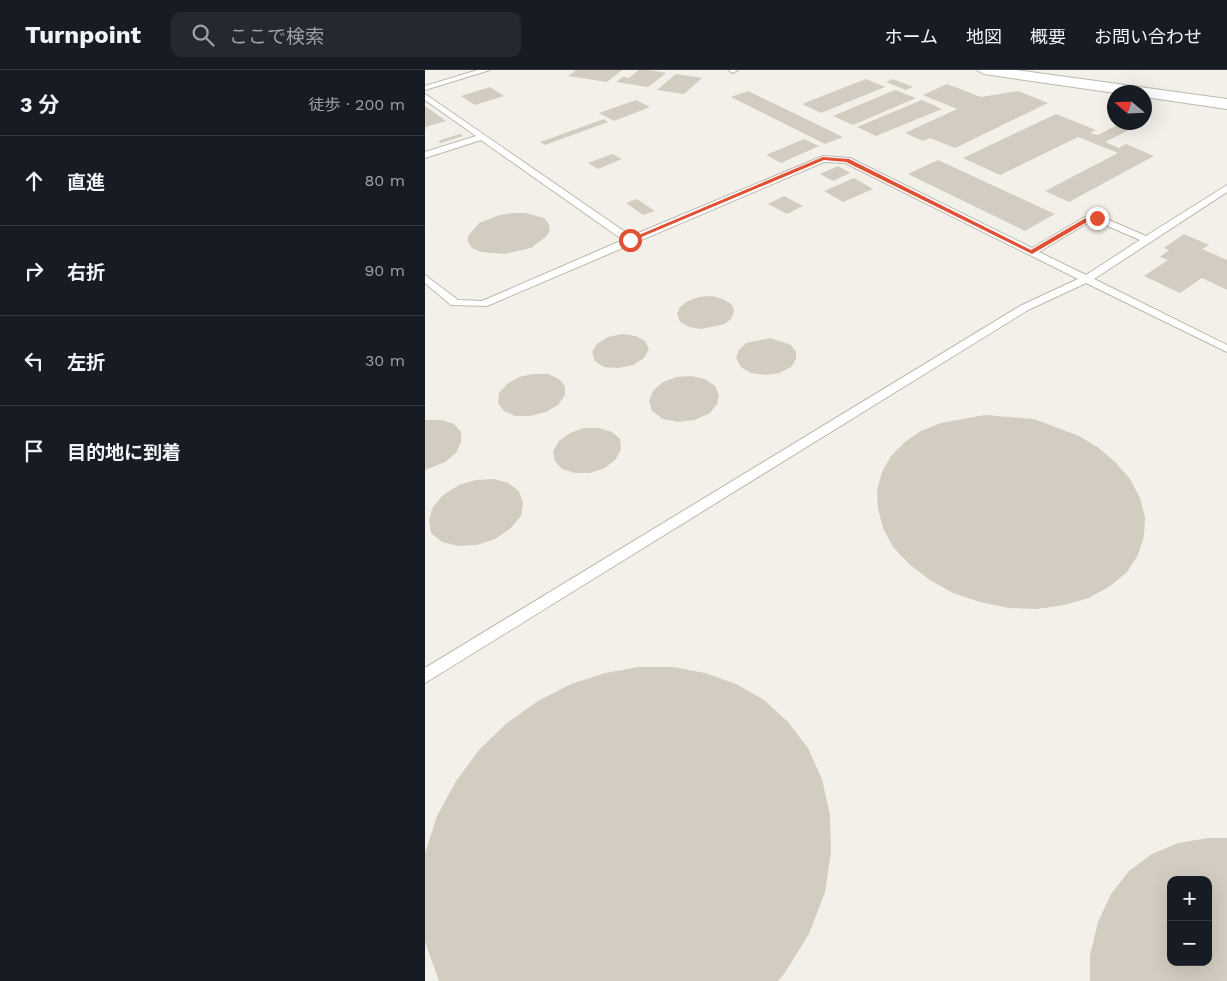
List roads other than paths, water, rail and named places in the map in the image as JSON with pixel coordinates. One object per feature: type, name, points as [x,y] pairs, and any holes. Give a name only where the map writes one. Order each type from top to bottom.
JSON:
[{"type":"street","points":[[984,70],[1227,104]]},
{"type":"lane","points":[[425,88],[486,70]]},
{"type":"lane","points":[[425,96],[630,240]]},
{"type":"lane","points":[[425,155],[482,136]]},
{"type":"lane","points":[[425,278],[455,303],[483,304],[823,159],[847,160],[1088,278],[1227,350]]},
{"type":"lane","points":[[425,676],[1024,308],[1088,278],[1227,188]]},
{"type":"lane","points":[[1032,252],[1086,220],[1097,218],[1147,240]]}]
